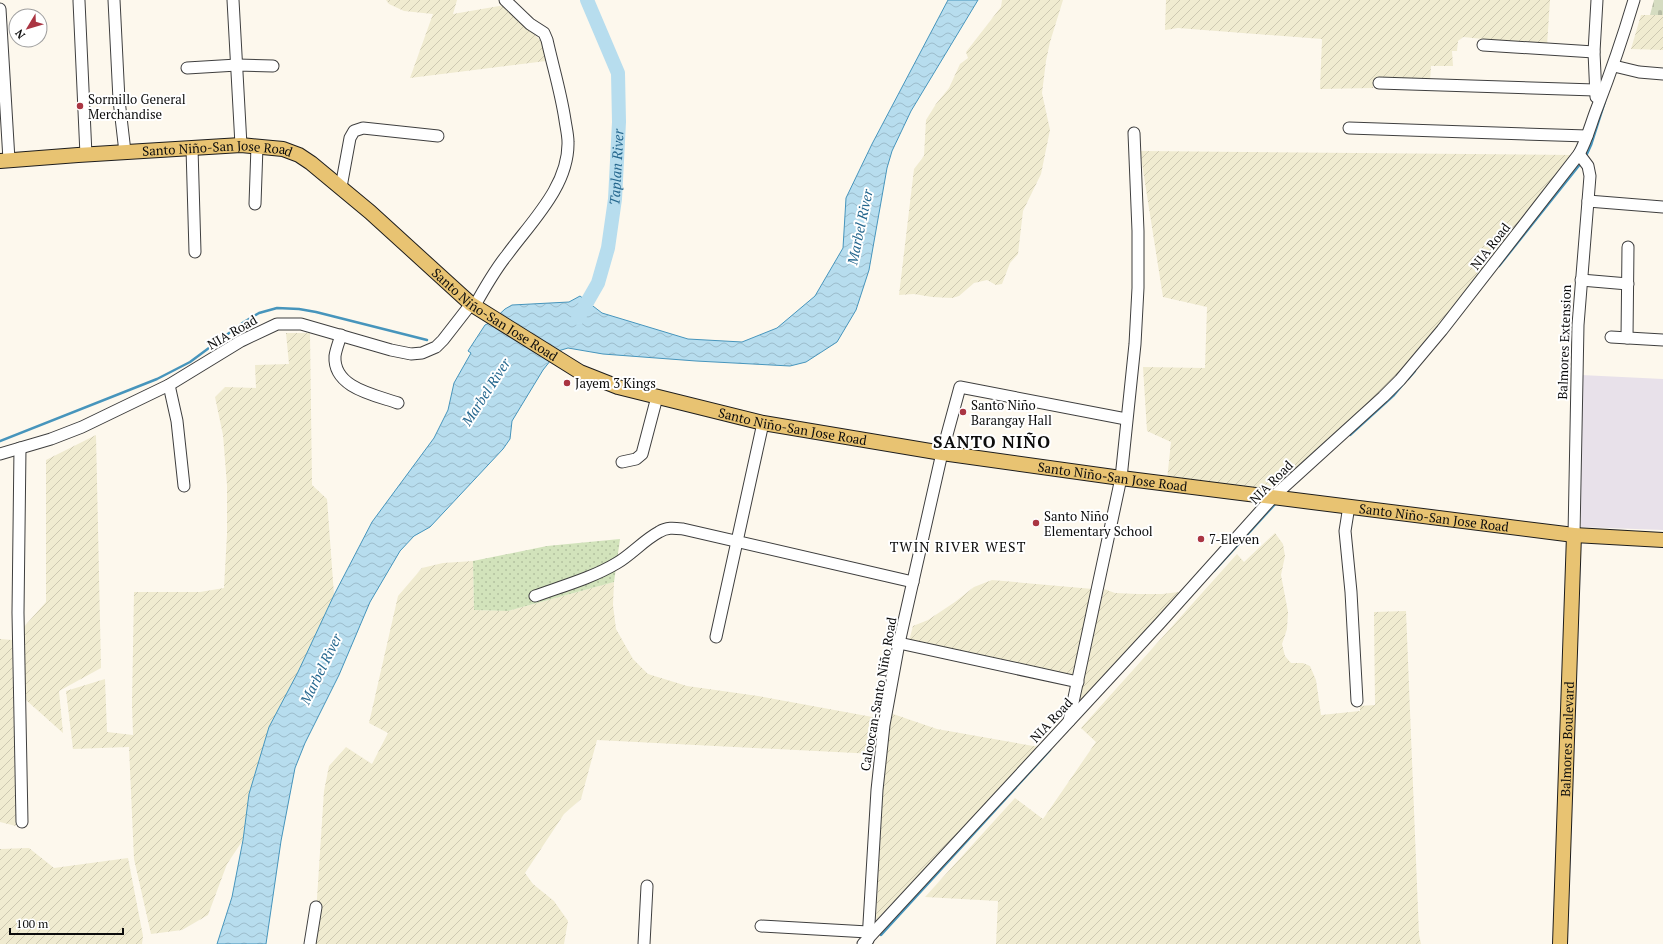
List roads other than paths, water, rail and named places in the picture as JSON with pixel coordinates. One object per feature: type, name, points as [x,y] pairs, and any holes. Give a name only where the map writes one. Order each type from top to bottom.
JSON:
[{"type":"main road","name":"Santo Niño-San Jose Road","points":[[5,160],[241,145],[283,149],[312,162],[473,306],[563,362],[604,383],[763,423],[942,453],[1121,478],[1274,496],[1574,535],[1663,540]]},
{"type":"main road","name":"Balmores Boulevard","points":[[1560,944],[1574,535]]},
{"type":"street","points":[[114,0],[120,100],[125,152]]},
{"type":"street","points":[[233,0],[241,145]]},
{"type":"street","name":"NIA Road","points":[[0,454],[68,433],[169,386],[241,341],[277,324],[301,324],[401,353],[411,354],[422,353],[430,350],[443,340],[473,306],[502,261],[543,207],[554,189],[567,162],[568,141],[563,108],[547,40],[544,33],[530,24],[506,0]]},
{"type":"street","points":[[1597,0],[1594,52],[1597,108]]},
{"type":"street","name":"NIA Road","points":[[866,940],[1069,722],[1274,496],[1383,397],[1400,380],[1442,330],[1579,154],[1597,108],[1617,67],[1634,0]]},
{"type":"street","points":[[79,1],[86,155]]},
{"type":"street","points":[[0,9],[5,160]]},
{"type":"street","points":[[1483,45],[1594,52]]},
{"type":"street","points":[[187,68],[273,66]]},
{"type":"street","points":[[1617,67],[1639,72],[1663,74]]},
{"type":"street","points":[[1379,83],[1595,90]]},
{"type":"street","points":[[341,187],[350,138],[354,131],[363,128],[438,136]]},
{"type":"street","points":[[1349,128],[1587,136]]},
{"type":"street","points":[[1069,722],[1121,478],[1135,344],[1138,288],[1138,231],[1134,134]]},
{"type":"street","points":[[255,204],[257,146]]},
{"type":"street","points":[[192,148],[195,252]]},
{"type":"street","name":"Balmores Extension","points":[[1574,535],[1576,374],[1581,280],[1590,171],[1579,154]]},
{"type":"street","points":[[1588,201],[1663,207]]},
{"type":"street","points":[[1627,338],[1628,247]]},
{"type":"street","points":[[1581,280],[1628,284]]},
{"type":"street","points":[[341,335],[335,358],[337,370],[344,380],[354,387],[398,402]]},
{"type":"street","points":[[1611,337],[1663,340]]},
{"type":"street","points":[[169,386],[177,421],[184,486]]},
{"type":"street","name":"Caloocan-Santo Niño Road","points":[[866,940],[880,757],[884,725],[899,643],[942,453],[960,387],[1126,419]]},
{"type":"street","points":[[622,462],[636,459],[642,454],[657,397]]},
{"type":"street","points":[[716,637],[763,423]]},
{"type":"street","points":[[20,448],[18,614],[22,822]]},
{"type":"street","points":[[1349,506],[1345,531],[1351,592],[1356,701]]},
{"type":"street","points":[[535,596],[594,574],[616,564],[659,532],[670,528],[683,529],[913,582]]},
{"type":"street","points":[[899,643],[1078,682]]},
{"type":"street","points":[[644,944],[647,886]]},
{"type":"street","points":[[310,944],[316,907]]},
{"type":"street","points":[[762,926],[866,940]]},
{"type":"water","name":"Marbel River","points":[[948,0],[978,0],[911,111],[892,151],[887,168],[869,270],[856,310],[837,342],[806,362],[790,366],[603,354],[568,348],[558,351],[543,370],[512,421],[510,439],[503,449],[430,527],[414,536],[400,551],[370,602],[339,675],[305,743],[295,768],[281,841],[266,944],[217,944],[232,897],[243,840],[249,794],[269,727],[298,672],[334,595],[372,522],[434,438],[448,410],[454,383],[471,353],[468,351],[485,325],[512,305],[569,302],[580,296],[602,313],[688,339],[742,342],[777,328],[815,296],[843,248],[846,198],[872,144]]},
{"type":"waterway","name":"Taplan River","points":[[578,318],[598,283],[608,248],[615,199],[619,122],[618,73],[587,0]]},
{"type":"waterway","points":[[1586,156],[1605,101]]},
{"type":"waterway","points":[[1499,266],[1581,163]]},
{"type":"waterway","points":[[0,441],[157,379],[190,362],[244,322],[259,313],[277,308],[299,309],[316,312],[427,340]]},
{"type":"waterway","points":[[1408,379],[1415,371]]},
{"type":"waterway","points":[[1350,435],[1394,395],[1404,383]]},
{"type":"waterway","points":[[1214,571],[1277,502]]},
{"type":"waterway","points":[[881,935],[1050,750]]},
{"type":"place","name":"Sormillo General Merchandise","points":[[80,106]]},
{"type":"place","name":"Jayem 3 Kings","points":[[567,383]]},
{"type":"place","name":"Santo Niño Barangay Hall","points":[[963,412]]},
{"type":"place","name":"Santo Niño Elementary School","points":[[1036,523]]},
{"type":"place","name":"7-Eleven","points":[[1201,539]]},
{"type":"district","name":"SANTO NIÑO","points":[[992,442]]},
{"type":"district","name":"TWIN RIVER WEST","points":[[958,547]]}]
